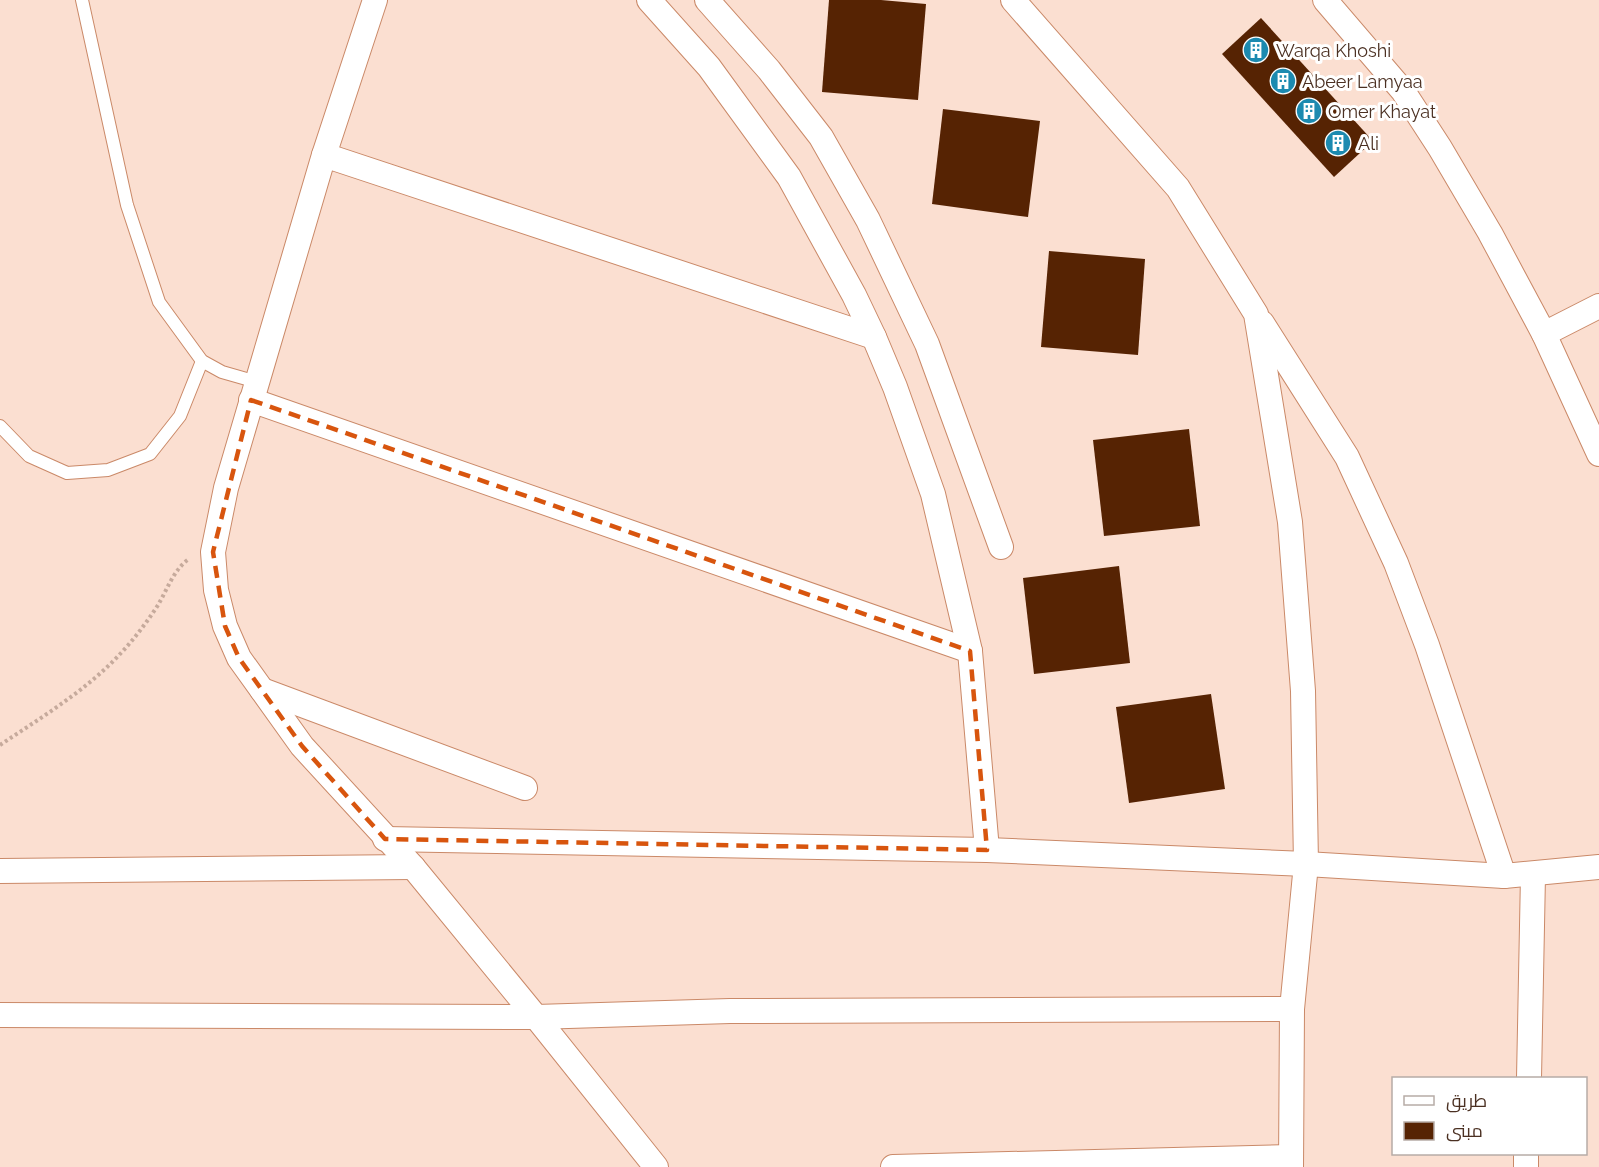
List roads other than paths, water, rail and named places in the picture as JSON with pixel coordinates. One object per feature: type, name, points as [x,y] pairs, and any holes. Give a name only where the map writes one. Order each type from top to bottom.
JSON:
[{"type":"street","points":[[375,0],[324,155],[226,488],[213,552],[216,590],[225,626],[239,658],[302,746],[413,867],[656,1167]]},
{"type":"street","points":[[649,0],[709,67],[789,177],[874,337],[933,494],[970,651],[987,850]]},
{"type":"street","points":[[707,0],[769,70],[821,137],[868,220],[927,344],[1001,547]]},
{"type":"street","points":[[1013,0],[1178,188],[1347,457],[1396,563],[1427,645],[1504,876]]},
{"type":"street","points":[[1325,0],[1403,91],[1440,148],[1479,214],[1544,334],[1599,454]]},
{"type":"street","points":[[324,155],[874,337]]},
{"type":"street","points":[[1544,334],[1599,306]]},
{"type":"street","points":[[893,1167],[1291,1162],[1292,1009],[1306,864],[1303,691],[1290,522],[1256,314]]},
{"type":"street","points":[[254,391],[970,651]]},
{"type":"street","points":[[262,690],[525,788]]},
{"type":"street","points":[[385,838],[987,850],[1306,864],[1504,876],[1599,867]]},
{"type":"street","points":[[0,871],[413,867]]},
{"type":"street","points":[[1529,1077],[1533,875]]},
{"type":"street","points":[[0,1015],[536,1017],[730,1011],[1292,1009]]},
{"type":"lane","points":[[82,0],[127,205],[159,302],[202,361],[254,391]]},
{"type":"lane","points":[[0,426],[29,456],[67,473],[108,470],[150,453],[180,416],[202,361]]},
{"type":"place","name":"Warqa Khoshi","points":[[1256,50]]},
{"type":"place","name":"Abeer Lamyaa","points":[[1283,81]]},
{"type":"place","name":"Omer Khayat","points":[[1309,111]]},
{"type":"place","name":"Ali","points":[[1338,143]]}]
